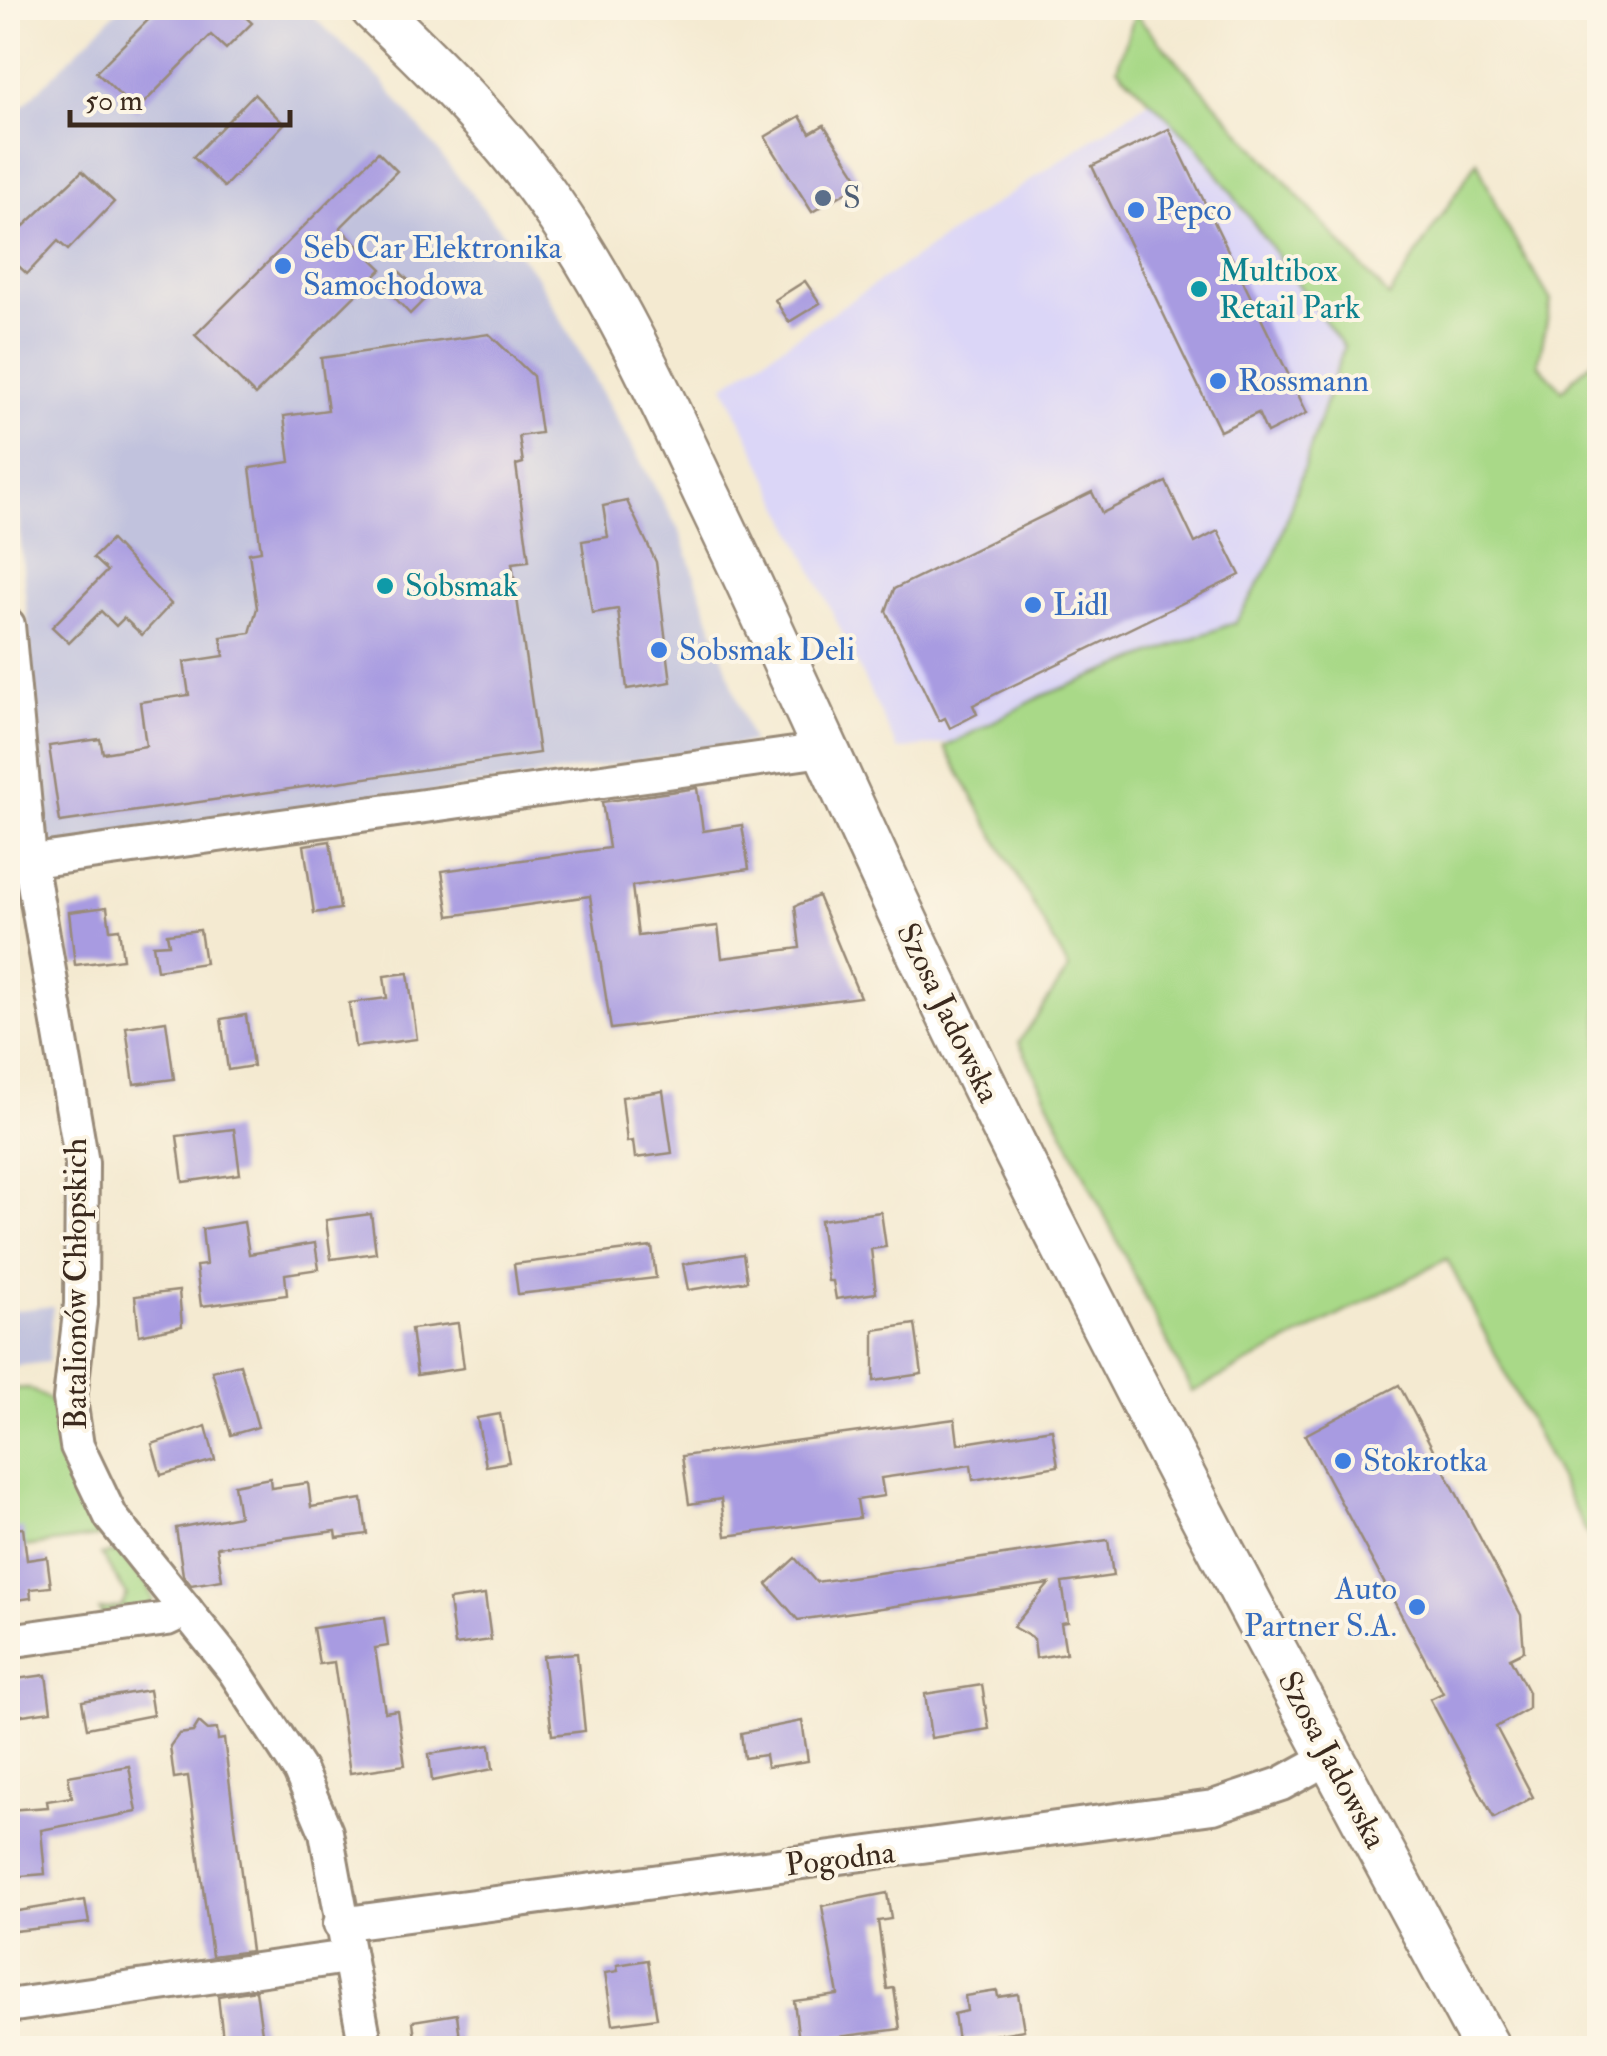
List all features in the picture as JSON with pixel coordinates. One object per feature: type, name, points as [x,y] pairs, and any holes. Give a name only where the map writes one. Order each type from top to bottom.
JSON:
[{"type":"main road","name":"Szosa Jadowska","points":[[373,8],[489,126],[550,203],[590,264],[771,627],[822,750],[1049,1219],[1186,1490],[1487,2048]]},
{"type":"street","name":"Batalionów Chłopskich","points":[[8,625],[19,862],[82,1164],[81,1304],[71,1377],[72,1424],[85,1468],[111,1517],[233,1669],[300,1771],[326,1832],[366,2048]]},
{"type":"street","points":[[19,862],[822,750]]},
{"type":"street","points":[[8,1641],[166,1619],[186,1610]]},
{"type":"street","name":"Pogodna","points":[[340,1924],[1213,1807],[1281,1784],[1330,1757]]},
{"type":"street","points":[[8,2006],[347,1958]]},
{"type":"shaded area","points":[[120,8],[304,8],[382,81],[536,275],[680,532],[752,742],[47,853],[18,509],[8,487],[8,121]]},
{"type":"shaded area","points":[[1167,89],[1374,318],[1211,706],[898,750],[724,385]]},
{"type":"shaded area","points":[[53,1306],[48,1362],[8,1367],[8,1311]]},
{"type":"green space","points":[[1135,14],[1389,297],[1477,161],[1501,217],[1551,301],[1538,364],[1562,390],[1599,354],[1599,1557],[1447,1259],[1192,1392],[1019,1042],[1069,969],[945,747],[1042,696],[1236,622],[1273,560],[1344,347],[1198,147],[1117,68]]},
{"type":"green space","points":[[28,1388],[53,1402],[59,1447],[104,1536],[8,1549],[8,1389]]},
{"type":"green space","points":[[118,1552],[147,1584],[153,1600],[150,1605],[102,1616],[99,1610],[121,1607],[127,1595],[101,1555]]},
{"type":"building","points":[[160,8],[236,8],[252,23],[226,49],[211,35],[136,111],[96,72]]},
{"type":"building","points":[[254,94],[284,124],[224,187],[193,157]]},
{"type":"building","points":[[800,116],[810,133],[824,125],[862,183],[812,212],[765,137]]},
{"type":"building","name":"Multibox Retail Park","points":[[1169,129],[1307,413],[1267,433],[1258,413],[1220,431],[1092,166]]},
{"type":"building","points":[[378,152],[397,171],[340,228],[382,269],[255,395],[195,335]]},
{"type":"building","points":[[82,171],[114,202],[68,250],[58,241],[27,274],[10,258],[17,251],[8,242],[8,210],[24,226]]},
{"type":"building","points":[[400,272],[426,298],[410,314],[385,287]]},
{"type":"building","points":[[805,281],[820,303],[789,322],[775,300]]},
{"type":"building","name":"Sobsmak","points":[[489,334],[533,376],[541,433],[519,436],[523,463],[516,465],[529,561],[512,563],[539,753],[60,822],[49,746],[100,739],[103,753],[146,746],[140,702],[189,695],[184,662],[224,656],[221,637],[250,633],[257,608],[249,553],[261,551],[250,468],[290,462],[284,416],[328,410],[321,358]]},
{"type":"building","name":"Lidl","points":[[1166,482],[1195,543],[1218,531],[1240,575],[973,705],[977,714],[950,728],[945,718],[939,721],[886,611],[894,589],[1092,492],[1102,513]]},
{"type":"building","points":[[627,501],[656,562],[671,682],[627,689],[618,609],[592,613],[582,541],[608,537],[603,506]]},
{"type":"building","points":[[111,540],[171,604],[142,635],[124,618],[116,626],[101,611],[69,643],[52,627],[107,571],[93,558]]},
{"type":"building","points":[[697,788],[703,831],[742,825],[749,869],[632,886],[638,936],[718,926],[722,958],[800,948],[795,906],[818,896],[860,997],[611,1029],[590,896],[449,916],[442,871],[609,848],[602,802]]},
{"type":"building","points":[[330,841],[340,909],[314,913],[304,845]]},
{"type":"building","points":[[107,907],[110,930],[119,929],[123,959],[75,965],[69,912]]},
{"type":"building","points":[[200,930],[205,963],[157,970],[153,945],[169,944],[167,934]]},
{"type":"building","points":[[408,973],[417,1039],[355,1047],[349,1003],[387,998],[384,976]]},
{"type":"building","points":[[246,1015],[253,1066],[228,1070],[221,1019]]},
{"type":"building","points":[[166,1021],[174,1079],[134,1084],[126,1027]]},
{"type":"building","points":[[663,1091],[672,1153],[635,1158],[633,1141],[627,1142],[622,1097]]},
{"type":"building","points":[[234,1129],[240,1174],[183,1182],[177,1136]]},
{"type":"building","points":[[881,1212],[886,1247],[871,1249],[876,1293],[836,1299],[833,1281],[828,1281],[820,1220]]},
{"type":"building","points":[[371,1214],[376,1253],[331,1259],[326,1220]]},
{"type":"building","points":[[244,1222],[249,1254],[315,1243],[319,1269],[285,1274],[287,1295],[201,1306],[196,1266],[206,1265],[202,1229]]},
{"type":"building","points":[[652,1247],[656,1278],[518,1294],[514,1264]]},
{"type":"building","points":[[743,1254],[747,1281],[688,1290],[683,1264]]},
{"type":"building","points":[[179,1291],[182,1326],[139,1335],[135,1296]]},
{"type":"building","points":[[458,1323],[464,1368],[417,1375],[411,1329]]},
{"type":"building","points":[[915,1324],[922,1374],[874,1381],[874,1330]]},
{"type":"building","points":[[240,1364],[258,1427],[231,1435],[212,1371]]},
{"type":"building","points":[[1399,1385],[1521,1615],[1524,1651],[1510,1658],[1528,1692],[1528,1709],[1496,1727],[1533,1797],[1494,1818],[1430,1699],[1443,1693],[1305,1435]]},
{"type":"building","points":[[500,1414],[509,1462],[486,1466],[477,1418]]},
{"type":"building","points":[[955,1419],[958,1444],[1052,1429],[1058,1466],[973,1480],[971,1465],[881,1478],[884,1496],[857,1500],[860,1518],[726,1536],[721,1499],[689,1504],[682,1456]]},
{"type":"building","points":[[206,1426],[215,1460],[161,1475],[152,1444]]},
{"type":"building","points":[[270,1478],[271,1488],[308,1483],[311,1507],[362,1499],[367,1534],[337,1538],[336,1531],[217,1547],[222,1580],[191,1585],[183,1575],[176,1528],[239,1516],[234,1485]]},
{"type":"building","points":[[23,1528],[27,1560],[47,1557],[51,1587],[30,1589],[31,1598],[8,1601],[8,1529]]},
{"type":"building","points":[[1108,1540],[1113,1576],[1062,1583],[1068,1622],[1061,1623],[1066,1653],[1036,1658],[1034,1639],[1013,1627],[1049,1584],[798,1620],[767,1584],[795,1558],[816,1582]]},
{"type":"building","points":[[485,1595],[491,1640],[455,1645],[449,1600]]},
{"type":"building","points":[[384,1618],[388,1646],[375,1648],[385,1712],[397,1710],[405,1765],[350,1773],[334,1662],[319,1664],[313,1628]]},
{"type":"building","points":[[577,1653],[585,1731],[552,1735],[543,1656]]},
{"type":"building","points":[[46,1675],[51,1711],[8,1717],[8,1680]]},
{"type":"building","points":[[982,1685],[989,1729],[931,1738],[925,1694]]},
{"type":"building","points":[[149,1690],[153,1715],[87,1728],[82,1701]]},
{"type":"building","points":[[802,1721],[808,1761],[767,1767],[765,1755],[744,1758],[741,1733]]},
{"type":"building","points":[[199,1722],[208,1730],[217,1729],[218,1740],[224,1739],[251,1951],[212,1956],[188,1776],[174,1778],[170,1746],[179,1734],[193,1732]]},
{"type":"building","points":[[490,1745],[493,1769],[432,1781],[429,1754]]},
{"type":"building","points":[[129,1766],[137,1812],[41,1830],[45,1874],[9,1877],[8,1810],[48,1807],[47,1801],[72,1797],[68,1776]]},
{"type":"building","points":[[887,1893],[891,1919],[878,1921],[887,1989],[894,1988],[900,2029],[799,2042],[794,2001],[838,1995],[822,1906]]},
{"type":"building","points":[[85,1900],[89,1923],[14,1931],[12,1912]]},
{"type":"building","points":[[648,1960],[657,2018],[613,2024],[605,1973],[618,1971],[617,1965]]},
{"type":"building","points":[[256,1990],[264,2048],[224,2048],[218,1996]]},
{"type":"building","points":[[997,1991],[998,1997],[1018,1994],[1024,2030],[958,2041],[954,2014],[967,2011],[965,1996]]},
{"type":"building","points":[[457,2014],[461,2048],[416,2048],[413,2021]]},
{"type":"place","name":"S","points":[[823,198]]},
{"type":"place","name":"Pepco","points":[[1136,210]]},
{"type":"place","name":"Seb Car Elektronika Samochodowa","points":[[283,266]]},
{"type":"place","name":"Multibox Retail Park","points":[[1199,289]]},
{"type":"place","name":"Rossmann","points":[[1218,381]]},
{"type":"place","name":"Sobsmak","points":[[385,586]]},
{"type":"place","name":"Lidl","points":[[1033,605]]},
{"type":"place","name":"Sobsmak Deli","points":[[659,650]]},
{"type":"place","name":"Stokrotka","points":[[1343,1461]]},
{"type":"place","name":"Auto Partner S.A.","points":[[1417,1607]]}]
